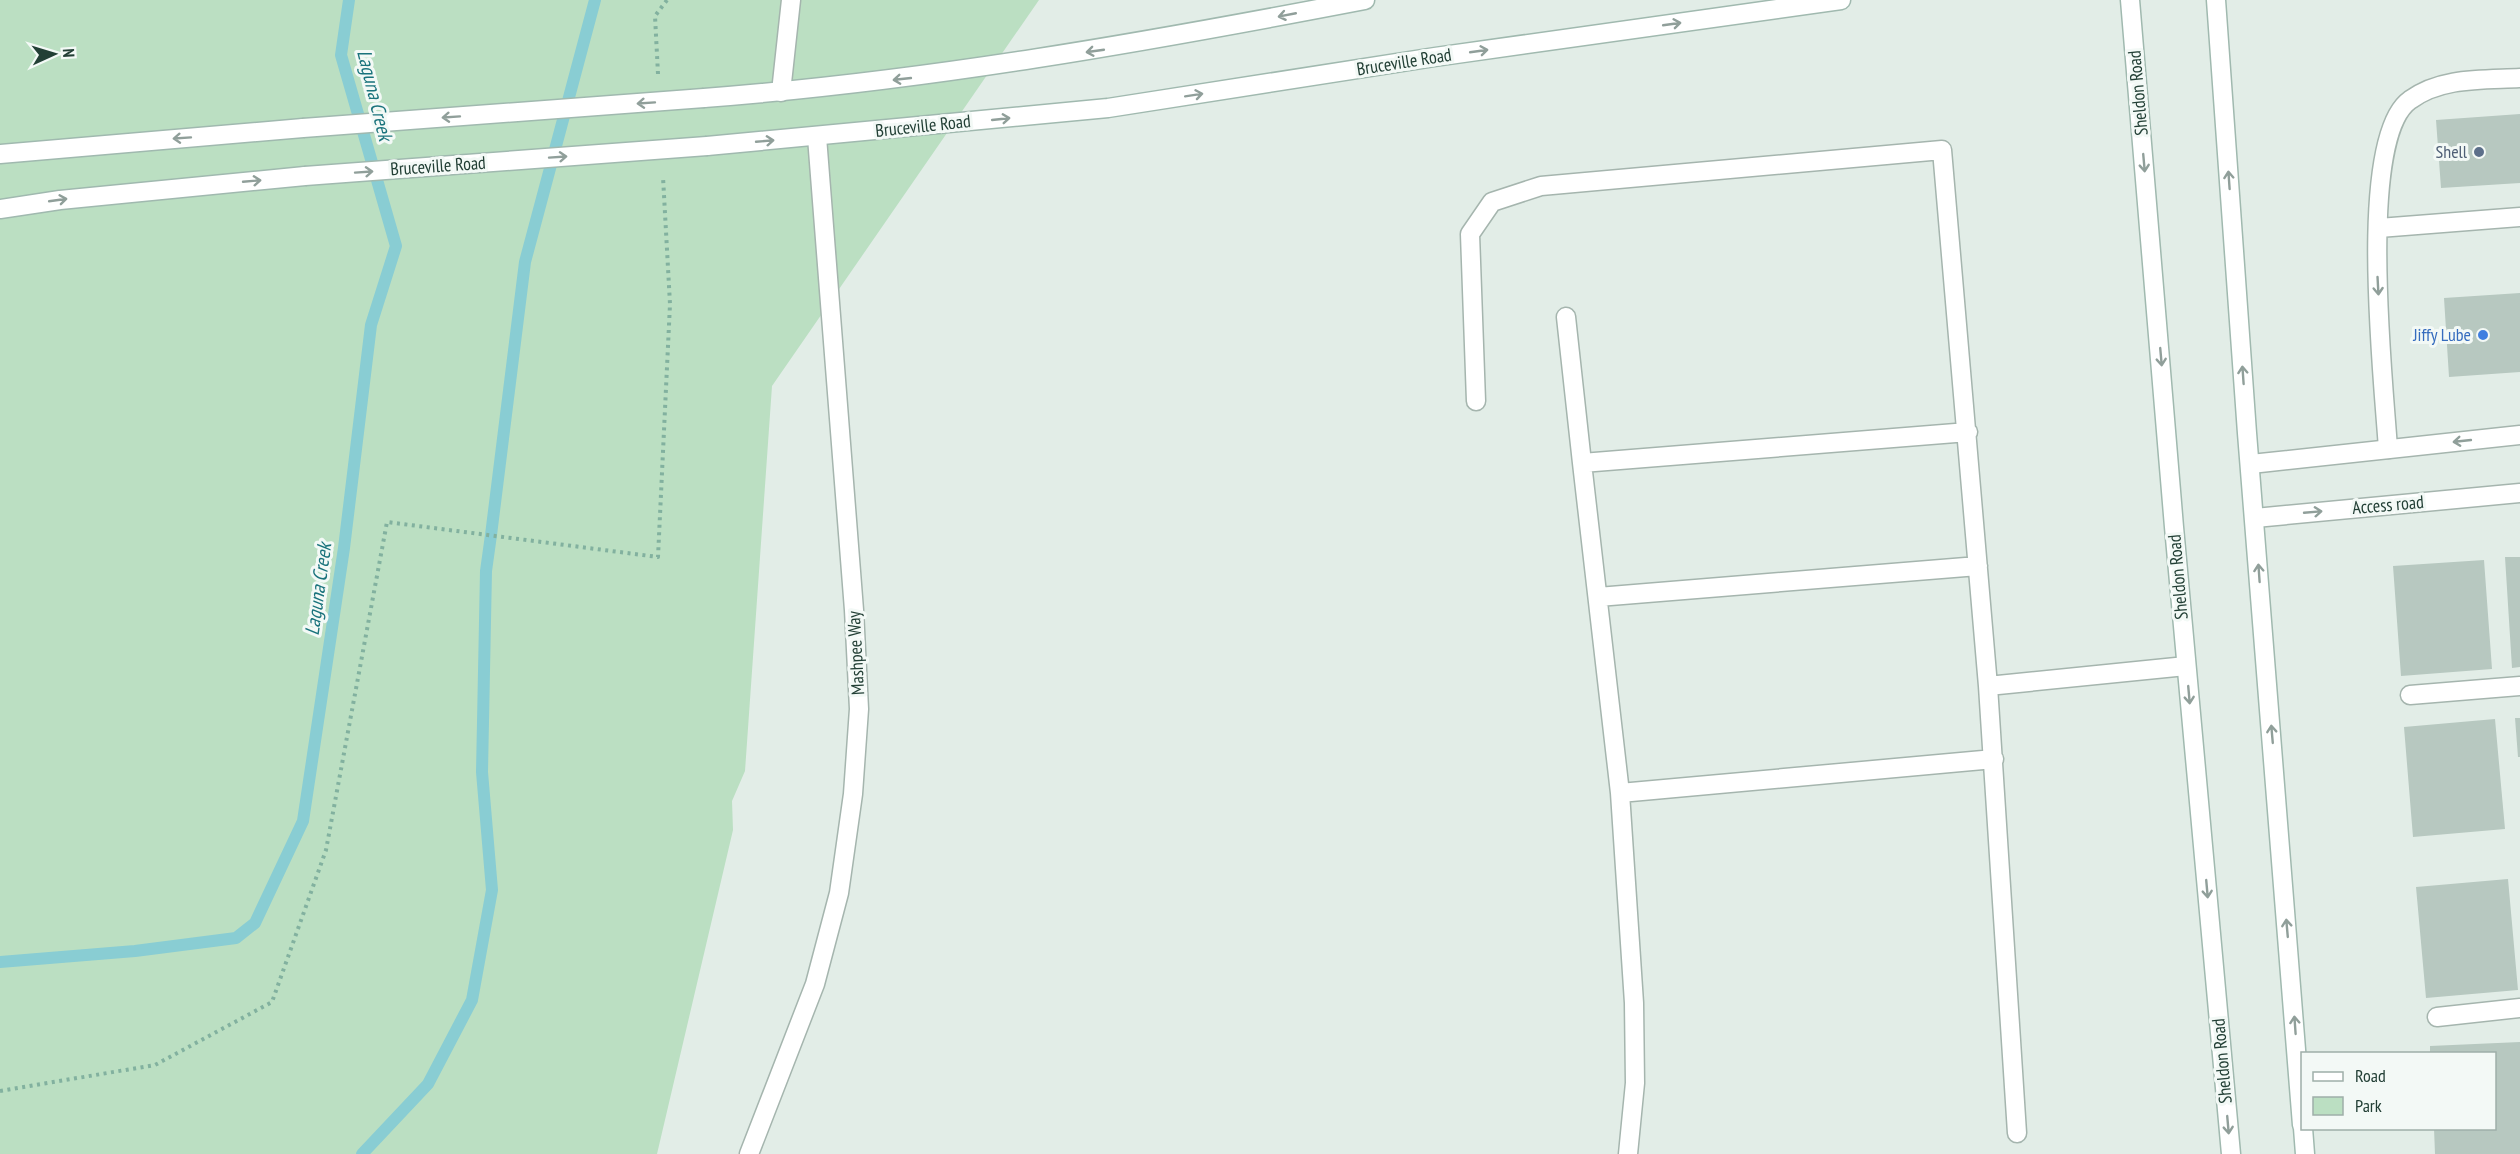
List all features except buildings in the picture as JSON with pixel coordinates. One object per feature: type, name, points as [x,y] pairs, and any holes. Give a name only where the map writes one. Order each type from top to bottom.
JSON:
[{"type":"main road","points":[[782,92],[791,0]]},
{"type":"main road","points":[[0,154],[303,128],[782,92],[912,78],[1119,47],[1365,0]]},
{"type":"main road","name":"Bruceville Road","points":[[0,209],[60,200],[305,176],[817,137],[1108,108],[1435,57],[1841,0]]},
{"type":"main road","name":"Sheldon Road","points":[[2130,0],[2186,666],[2231,1154]]},
{"type":"main road","points":[[2216,0],[2301,1102]]},
{"type":"main road","points":[[2388,449],[2377,269],[2381,164],[2391,129],[2408,101],[2441,84],[2520,78]]},
{"type":"main road","name":"Mashpee Way","points":[[750,1154],[816,984],[839,893],[853,794],[859,709],[854,610],[817,137]]},
{"type":"main road","points":[[1476,401],[1470,234],[1492,202],[1541,186],[1942,150],[1968,432],[1994,759],[2017,1133]]},
{"type":"main road","points":[[2379,228],[2520,217]]},
{"type":"main road","points":[[1566,317],[1620,793],[1634,1002],[1635,1083],[1628,1154]]},
{"type":"main road","points":[[1582,463],[1968,432]]},
{"type":"main road","points":[[2251,464],[2520,435]]},
{"type":"main road","name":"Access road","points":[[2255,518],[2520,493]]},
{"type":"main road","points":[[1598,597],[1978,566]]},
{"type":"main road","points":[[1988,686],[2186,666]]},
{"type":"main road","points":[[2410,695],[2520,686]]},
{"type":"main road","points":[[1620,793],[1994,759]]},
{"type":"main road","points":[[2437,1017],[2520,1008]]},
{"type":"main road","points":[[2303,1130],[2305,1154]]},
{"type":"path","points":[[659,85],[655,15],[668,0]]},
{"type":"path","points":[[0,1091],[155,1065],[272,1002],[326,850],[387,522],[658,557],[670,304],[663,166]]},
{"type":"green space","points":[[0,0],[1039,0],[772,386],[745,771],[732,801],[733,830],[657,1154],[0,1154]]},
{"type":"waterway","name":"Laguna Creek","points":[[0,962],[135,951],[236,938],[255,923],[303,821],[344,548],[371,325],[396,246],[341,55],[349,0]]},
{"type":"waterway","name":"Laguna Creek","points":[[362,1154],[428,1084],[472,1000],[492,890],[482,772],[486,571],[525,262],[595,0]]},
{"type":"place","name":"Shell","points":[[2479,152]]},
{"type":"place","name":"Jiffy Lube","points":[[2483,335]]}]
